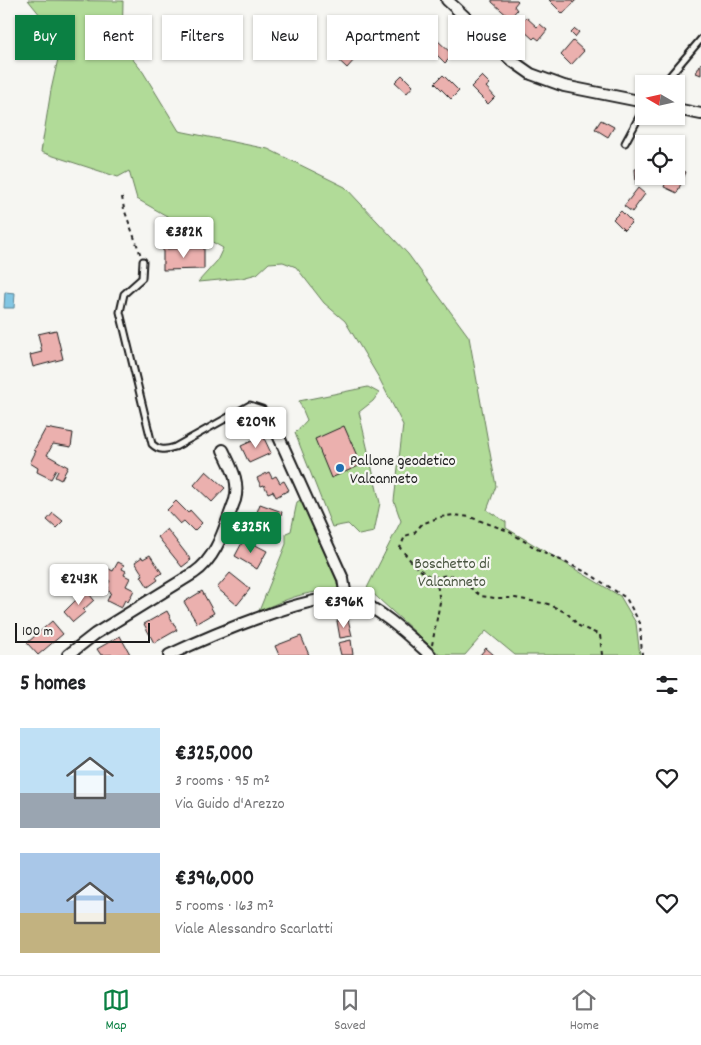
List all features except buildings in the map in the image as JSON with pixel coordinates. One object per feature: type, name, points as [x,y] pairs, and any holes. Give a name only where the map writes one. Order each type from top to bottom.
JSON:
[{"type":"street","points":[[447,0],[511,60],[530,74],[564,86],[635,100]]},
{"type":"street","points":[[685,110],[701,114]]},
{"type":"street","points":[[269,415],[343,579],[346,598]]},
{"type":"street","points":[[68,655],[95,634],[206,564],[214,550],[237,491],[236,479],[223,450]]},
{"type":"street","points":[[169,655],[252,621],[295,607],[346,598],[359,602],[383,616],[430,652]]},
{"type":"lane","points":[[671,75],[701,39]]},
{"type":"lane","points":[[625,143],[635,125]]},
{"type":"lane","points":[[143,261],[142,278],[124,294],[120,312],[152,444],[157,448],[166,450],[175,447],[250,405],[258,407],[269,415]]},
{"type":"path","points":[[122,197],[124,209],[143,261]]},
{"type":"path","points":[[602,655],[600,635],[579,626],[566,614],[548,604],[515,598],[481,596],[455,576],[448,574],[432,578],[417,568],[405,556],[400,548],[405,536],[414,533],[422,524],[440,516],[454,515],[486,522],[508,531],[537,548],[588,573],[626,598],[640,623],[642,655]]},
{"type":"path","points":[[430,652],[440,602],[436,577]]},
{"type":"green space","name":"Boschetto di Valcanneto","points":[[28,0],[123,1],[123,15],[85,15],[85,60],[133,60],[143,72],[179,131],[268,149],[345,187],[408,254],[469,337],[496,486],[487,510],[506,522],[506,528],[620,596],[636,623],[640,655],[515,655],[486,631],[465,655],[440,655],[367,588],[401,521],[394,501],[403,425],[379,378],[345,321],[324,303],[296,267],[283,262],[269,263],[257,274],[242,278],[198,282],[217,261],[223,248],[137,199],[129,171],[118,177],[41,152],[58,60],[75,60],[75,15],[40,15]]},
{"type":"green space","name":"Pallone geodetico Valcanneto","points":[[368,387],[379,393],[373,401],[359,412],[380,503],[374,532],[359,535],[348,524],[332,527],[295,433],[307,420],[299,401]]},
{"type":"green space","points":[[302,499],[339,581],[340,589],[302,595],[259,611],[286,544],[286,533],[291,531],[297,502]]},
{"type":"water","points":[[5,292],[15,293],[14,308],[4,308]]},
{"type":"place","name":"Pallone geodetico Valcanneto","points":[[340,468]]}]
